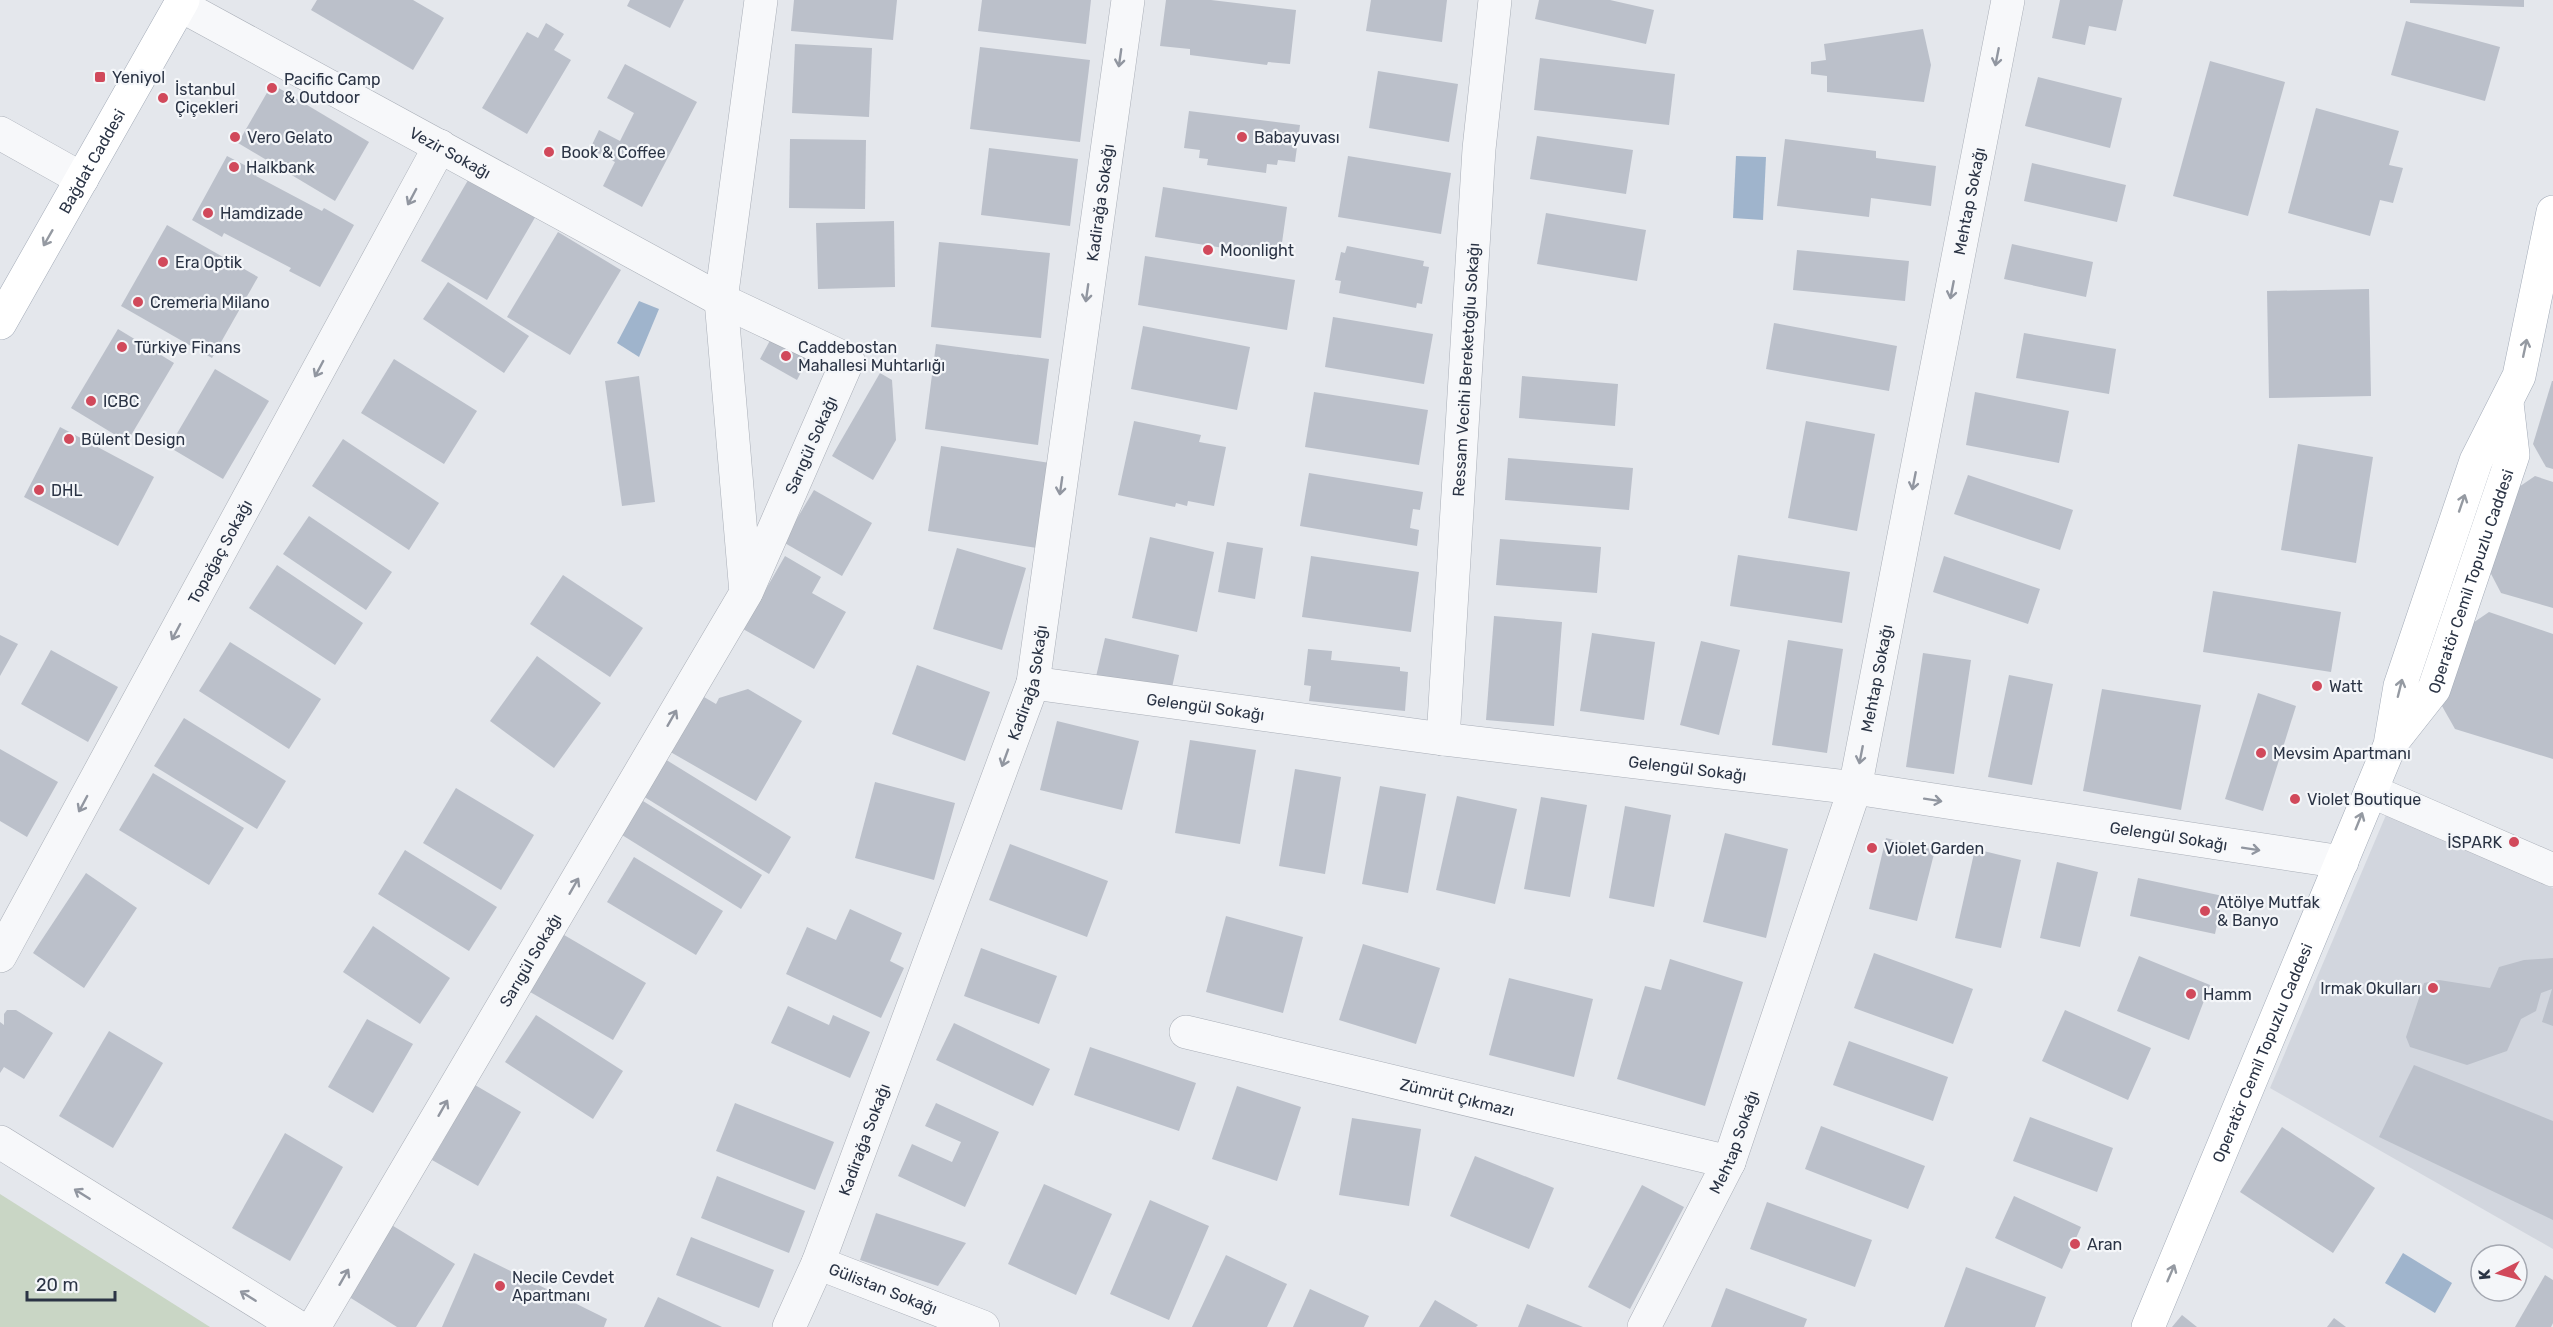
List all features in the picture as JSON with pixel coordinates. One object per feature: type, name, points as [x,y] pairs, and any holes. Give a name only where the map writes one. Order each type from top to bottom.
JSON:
[{"type":"main road","name":"Bağdat Caddesi","points":[[0,323],[182,2]]},
{"type":"main road","name":"Operatör Cemil Topuzlu Caddesi","points":[[2148,1327],[2390,745],[2434,689],[2513,455],[2507,403],[2519,376],[2553,215]]},
{"type":"street","points":[[746,593],[721,300],[761,0]]},
{"type":"street","name":"Kadirağa Sokağı","points":[[789,1327],[818,1263],[1033,683],[1128,0]]},
{"type":"street","name":"Ressam Vecihi Bereketoğlu Sokağı","points":[[1443,739],[1479,149],[1495,0]]},
{"type":"street","name":"Mehtap Sokağı","points":[[1644,1327],[1729,1162],[1855,788],[2008,0]]},
{"type":"street","name":"Vezir Sokağı","points":[[182,2],[721,300]]},
{"type":"street","points":[[0,133],[82,179]]},
{"type":"street","name":"Topağaç Sokağı","points":[[0,956],[440,146]]},
{"type":"street","name":"Sarıgül Sokağı","points":[[314,1327],[746,593],[848,360],[721,300]]},
{"type":"street","name":"Gelengül Sokağı","points":[[1033,683],[1443,739],[1855,788],[2342,862]]},
{"type":"street","points":[[2371,791],[2553,870]]},
{"type":"street","name":"Zümrüt Çıkmazı","points":[[1186,1032],[1729,1162]]},
{"type":"street","points":[[0,1143],[298,1327]]},
{"type":"street","name":"Gülistan Sokağı","points":[[818,1263],[983,1327]]},
{"type":"shaded area","name":"Irmak Okulları","points":[[2386,815],[2553,888],[2553,1249],[2270,1088]]},
{"type":"green space","points":[[0,1194],[210,1327],[0,1327]]},
{"type":"water","points":[[1736,156],[1766,157],[1763,220],[1733,218]]},
{"type":"water","points":[[639,301],[659,309],[639,357],[617,343]]},
{"type":"water","points":[[2403,1253],[2452,1283],[2435,1313],[2385,1283]]},
{"type":"building","points":[[317,0],[413,0],[444,18],[413,70],[311,10]]},
{"type":"building","points":[[630,0],[684,0],[670,28],[627,6]]},
{"type":"building","points":[[794,0],[897,0],[893,40],[791,31]]},
{"type":"building","points":[[982,0],[1091,0],[1086,44],[978,31]]},
{"type":"building","points":[[1166,0],[1211,0],[1296,10],[1290,64],[1268,62],[1267,65],[1190,55],[1190,49],[1160,46]]},
{"type":"building","points":[[1371,0],[1447,0],[1442,42],[1366,31]]},
{"type":"building","points":[[1539,0],[1610,0],[1654,10],[1646,44],[1535,19]]},
{"type":"building","points":[[2060,0],[2123,0],[2116,31],[2089,26],[2085,45],[2052,38]]},
{"type":"building","points":[[2410,0],[2524,0],[2524,7],[2410,3]]},
{"type":"building","points":[[2406,21],[2500,47],[2485,101],[2391,75]]},
{"type":"building","points":[[546,23],[564,34],[554,50],[571,60],[527,134],[482,108],[527,32],[538,38]]},
{"type":"building","points":[[1923,29],[1931,65],[1924,102],[1827,92],[1827,76],[1811,74],[1811,62],[1826,60],[1824,44]]},
{"type":"building","points":[[795,44],[872,48],[869,117],[792,113]]},
{"type":"building","points":[[980,47],[1090,60],[1080,142],[970,129]]},
{"type":"building","points":[[1540,58],[1675,74],[1669,125],[1534,110]]},
{"type":"building","points":[[2210,61],[2285,82],[2248,216],[2173,196]]},
{"type":"building","points":[[625,64],[697,102],[642,207],[603,186],[615,162],[590,149],[599,130],[620,141],[634,113],[607,98]]},
{"type":"building","points":[[1378,71],[1458,84],[1449,142],[1369,128]]},
{"type":"building","points":[[2038,77],[2122,98],[2110,148],[2025,126]]},
{"type":"building","points":[[272,84],[369,142],[335,201],[238,143]]},
{"type":"building","points":[[2316,108],[2399,131],[2389,165],[2403,168],[2393,203],[2380,200],[2370,236],[2288,213]]},
{"type":"building","name":"Babayuvası","points":[[1189,111],[1300,125],[1295,162],[1278,160],[1277,165],[1267,164],[1266,173],[1207,165],[1208,159],[1199,158],[1200,150],[1184,148]]},
{"type":"building","points":[[1537,136],[1633,150],[1626,194],[1530,179]]},
{"type":"building","points":[[790,139],[866,140],[865,209],[789,208]]},
{"type":"building","points":[[1785,139],[1876,151],[1876,158],[1936,166],[1931,206],[1871,198],[1869,217],[1777,206]]},
{"type":"building","points":[[989,148],[1078,159],[1070,226],[981,215]]},
{"type":"building","points":[[227,156],[258,172],[256,176],[354,225],[320,287],[289,271],[291,268],[224,233],[222,237],[192,220]]},
{"type":"building","points":[[1348,156],[1451,173],[1441,234],[1338,217]]},
{"type":"building","points":[[2032,163],[2126,185],[2117,222],[2024,201]]},
{"type":"building","points":[[471,175],[537,214],[487,300],[421,261]]},
{"type":"building","points":[[1163,187],[1287,207],[1280,257],[1155,237]]},
{"type":"building","points":[[1546,213],[1646,230],[1637,281],[1537,264]]},
{"type":"building","points":[[894,221],[895,287],[818,289],[816,223]]},
{"type":"building","points":[[167,225],[258,277],[212,358],[121,306]]},
{"type":"building","points":[[558,232],[621,270],[570,355],[507,317]]},
{"type":"building","points":[[939,242],[1050,253],[1041,338],[931,327]]},
{"type":"building","points":[[2012,244],[2093,262],[2086,297],[2004,279]]},
{"type":"building","points":[[1347,246],[1424,261],[1423,266],[1429,267],[1422,304],[1417,303],[1416,308],[1339,293],[1341,281],[1335,280],[1341,252],[1345,253]]},
{"type":"building","points":[[1797,250],[1909,261],[1905,301],[1793,290]]},
{"type":"building","points":[[1145,256],[1295,280],[1287,330],[1138,305]]},
{"type":"building","points":[[448,282],[529,336],[504,373],[423,319]]},
{"type":"building","points":[[2369,289],[2371,396],[2269,398],[2267,291]]},
{"type":"building","points":[[1333,317],[1433,334],[1424,384],[1325,367]]},
{"type":"building","points":[[1774,323],[1897,346],[1889,391],[1766,369]]},
{"type":"building","points":[[1143,326],[1250,347],[1237,410],[1131,389]]},
{"type":"building","points":[[118,329],[174,363],[127,442],[71,408]]},
{"type":"building","points":[[2024,333],[2116,349],[2109,394],[2016,378]]},
{"type":"building","name":"Caddebostan Mahallesi Muhtarlığı","points":[[773,335],[811,353],[797,380],[760,359]]},
{"type":"building","points":[[936,344],[1049,359],[1038,445],[925,429]]},
{"type":"building","points":[[394,359],[477,411],[444,464],[361,413]]},
{"type":"building","points":[[215,369],[269,401],[223,479],[169,447]]},
{"type":"building","points":[[880,373],[892,380],[896,440],[873,480],[832,456]]},
{"type":"building","points":[[639,376],[655,502],[622,506],[605,381]]},
{"type":"building","points":[[1522,376],[1618,384],[1615,426],[1519,418]]},
{"type":"building","points":[[2552,381],[2553,469],[2546,467],[2533,444]]},
{"type":"building","points":[[1314,392],[1428,410],[1419,465],[1305,447]]},
{"type":"building","points":[[1975,392],[2069,411],[2059,463],[1966,445]]},
{"type":"building","points":[[1134,421],[1201,435],[1199,442],[1226,447],[1214,506],[1188,501],[1187,506],[1176,503],[1175,507],[1118,495]]},
{"type":"building","points":[[1806,421],[1875,434],[1857,531],[1788,518]]},
{"type":"building","points":[[60,427],[154,477],[118,546],[24,497]]},
{"type":"building","points":[[343,439],[439,503],[409,550],[312,486]]},
{"type":"building","points":[[2298,444],[2373,457],[2356,563],[2281,550]]},
{"type":"building","points":[[941,446],[1050,463],[1037,548],[928,531]]},
{"type":"building","points":[[1508,458],[1633,468],[1629,510],[1505,500]]},
{"type":"building","points":[[1309,473],[1423,492],[1420,510],[1413,509],[1410,528],[1419,530],[1417,546],[1300,526]]},
{"type":"building","points":[[1968,475],[2073,510],[2060,550],[1954,514]]},
{"type":"building","points":[[2535,476],[2553,482],[2553,608],[2501,593],[2489,570],[2513,491]]},
{"type":"building","points":[[814,490],[872,523],[842,576],[783,542]]},
{"type":"building","points":[[309,516],[392,572],[366,610],[283,554]]},
{"type":"building","points":[[1150,537],[1214,552],[1197,632],[1132,618]]},
{"type":"building","points":[[1500,539],[1601,547],[1597,593],[1496,585]]},
{"type":"building","points":[[1227,542],[1263,548],[1255,599],[1218,592]]},
{"type":"building","points":[[957,548],[1026,568],[1002,650],[933,629]]},
{"type":"building","points":[[1738,555],[1850,572],[1842,623],[1730,606]]},
{"type":"building","points":[[785,556],[821,577],[812,593],[846,612],[814,669],[743,629]]},
{"type":"building","points":[[1311,556],[1419,572],[1411,632],[1302,617]]},
{"type":"building","points":[[1944,556],[2040,589],[2028,624],[1933,592]]},
{"type":"building","points":[[277,565],[363,623],[335,665],[249,608]]},
{"type":"building","points":[[563,575],[643,628],[610,677],[530,624]]},
{"type":"building","points":[[2213,591],[2341,612],[2331,672],[2203,652]]},
{"type":"building","points":[[2489,612],[2553,634],[2553,759],[2455,729],[2442,706],[2467,627]]},
{"type":"building","points":[[1494,616],[1562,622],[1554,726],[1486,720]]},
{"type":"building","points":[[1592,633],[1655,642],[1644,720],[1580,711]]},
{"type":"building","points":[[0,635],[18,644],[0,676]]},
{"type":"building","points":[[1105,638],[1179,655],[1170,697],[1095,681]]},
{"type":"building","points":[[1788,640],[1843,649],[1827,753],[1772,745]]},
{"type":"building","points":[[1701,641],[1740,650],[1719,735],[1680,725]]},
{"type":"building","points":[[230,642],[321,699],[289,749],[199,691]]},
{"type":"building","points":[[1308,649],[1332,651],[1331,660],[1400,667],[1400,671],[1408,672],[1405,711],[1309,701],[1311,686],[1304,685]]},
{"type":"building","points":[[51,650],[118,687],[88,742],[21,704]]},
{"type":"building","points":[[1923,653],[1971,660],[1954,774],[1906,767]]},
{"type":"building","points":[[537,656],[601,703],[554,768],[490,721]]},
{"type":"building","points":[[917,665],[990,692],[965,761],[892,734]]},
{"type":"building","points":[[2009,675],[2053,684],[2032,785],[1988,777]]},
{"type":"building","points":[[748,689],[802,721],[756,801],[660,746],[692,690],[716,704],[719,698]]},
{"type":"building","points":[[2102,689],[2201,705],[2181,810],[2083,791]]},
{"type":"building","name":"Mevsim Apartmanı","points":[[2258,693],[2296,706],[2263,811],[2225,799]]},
{"type":"building","points":[[184,718],[286,781],[257,829],[154,766]]},
{"type":"building","points":[[1057,721],[1139,741],[1122,810],[1040,790]]},
{"type":"building","points":[[1190,740],[1256,750],[1240,844],[1175,833]]},
{"type":"building","points":[[0,749],[58,782],[27,837],[0,821]]},
{"type":"building","points":[[660,756],[791,837],[769,874],[638,793]]},
{"type":"building","points":[[1295,769],[1341,777],[1325,874],[1279,866]]},
{"type":"building","points":[[153,773],[244,828],[209,885],[119,830]]},
{"type":"building","points":[[875,782],[955,803],[934,880],[855,858]]},
{"type":"building","points":[[1380,786],[1426,794],[1408,893],[1362,884]]},
{"type":"building","points":[[456,788],[534,835],[501,890],[423,843]]},
{"type":"building","points":[[1457,796],[1517,809],[1495,904],[1436,890]]},
{"type":"building","points":[[1541,797],[1587,805],[1570,897],[1524,889]]},
{"type":"building","points":[[643,801],[762,875],[741,909],[622,835]]},
{"type":"building","points":[[1625,806],[1671,815],[1654,907],[1609,898]]},
{"type":"building","points":[[1725,833],[1788,849],[1766,938],[1703,922]]},
{"type":"building","points":[[1886,838],[1935,850],[1917,921],[1869,909]]},
{"type":"building","points":[[1010,844],[1108,881],[1087,937],[989,900]]},
{"type":"building","points":[[1975,849],[2021,860],[2001,948],[1955,938]]},
{"type":"building","points":[[405,850],[497,907],[469,951],[378,894]]},
{"type":"building","points":[[634,857],[723,911],[696,955],[607,902]]},
{"type":"building","points":[[2057,862],[2098,872],[2080,947],[2040,938]]},
{"type":"building","points":[[86,873],[137,908],[84,988],[33,953]]},
{"type":"building","points":[[2138,878],[2223,896],[2215,934],[2130,916]]},
{"type":"building","points":[[850,909],[902,933],[890,961],[904,968],[881,1018],[786,974],[807,927],[836,940]]},
{"type":"building","points":[[1226,916],[1303,937],[1283,1013],[1206,992]]},
{"type":"building","points":[[373,926],[450,978],[420,1024],[343,972]]},
{"type":"building","points":[[559,932],[646,983],[613,1040],[525,989]]},
{"type":"building","points":[[1363,944],[1440,968],[1416,1044],[1339,1020]]},
{"type":"building","points":[[981,948],[1057,976],[1039,1024],[964,996]]},
{"type":"building","points":[[1874,953],[1973,989],[1953,1044],[1854,1008]]},
{"type":"building","points":[[2139,956],[2210,985],[2189,1040],[2117,1011]]},
{"type":"building","points":[[2553,958],[2553,1026],[2542,1022],[2552,989],[2541,993],[2536,1011],[2521,1019],[2507,1051],[2467,1065],[2410,1047],[2406,1037],[2424,983],[2439,980],[2490,988],[2499,967],[2524,960]]},
{"type":"building","points":[[1670,959],[1743,982],[1705,1106],[1617,1079],[1645,986],[1661,990]]},
{"type":"building","points":[[1509,978],[1593,999],[1574,1077],[1489,1055]]},
{"type":"building","points":[[788,1006],[829,1025],[833,1015],[870,1032],[850,1078],[771,1043]]},
{"type":"building","points":[[7,1010],[16,1010],[53,1033],[24,1079],[4,1067],[0,1073],[0,1022],[4,1025],[4,1014]]},
{"type":"building","points":[[2065,1010],[2151,1048],[2128,1100],[2042,1061]]},
{"type":"building","points":[[536,1015],[623,1071],[593,1119],[505,1062]]},
{"type":"building","points":[[367,1019],[413,1044],[373,1113],[328,1087]]},
{"type":"building","points":[[954,1023],[1050,1069],[1033,1106],[936,1060]]},
{"type":"building","points":[[109,1031],[163,1063],[113,1148],[59,1116]]},
{"type":"building","points":[[1849,1041],[1948,1077],[1933,1121],[1833,1085]]},
{"type":"building","points":[[1090,1047],[1196,1083],[1179,1131],[1074,1095]]},
{"type":"building","points":[[2414,1065],[2553,1121],[2553,1220],[2379,1137]]},
{"type":"building","points":[[475,1085],[521,1112],[478,1186],[432,1160]]},
{"type":"building","points":[[1237,1086],[1301,1107],[1277,1181],[1212,1159]]},
{"type":"building","points":[[735,1103],[834,1142],[815,1190],[716,1151]]},
{"type":"building","points":[[936,1103],[999,1132],[965,1207],[898,1176],[912,1144],[952,1162],[961,1142],[925,1126]]},
{"type":"building","points":[[2030,1117],[2113,1148],[2097,1192],[2013,1161]]},
{"type":"building","points":[[1352,1118],[1421,1129],[1409,1206],[1339,1195]]},
{"type":"building","points":[[1821,1126],[1925,1166],[1908,1209],[1805,1169]]},
{"type":"building","points":[[2282,1127],[2375,1188],[2333,1253],[2240,1192]]},
{"type":"building","points":[[285,1133],[343,1167],[290,1261],[232,1228]]},
{"type":"building","points":[[1475,1156],[1554,1188],[1529,1249],[1450,1216]]},
{"type":"building","points":[[717,1176],[805,1211],[789,1253],[701,1218]]},
{"type":"building","points":[[1044,1184],[1112,1214],[1076,1295],[1008,1264]]},
{"type":"building","points":[[1642,1185],[1684,1207],[1630,1309],[1588,1287]]},
{"type":"building","points":[[2014,1196],[2081,1227],[2062,1269],[1995,1238]]},
{"type":"building","points":[[1150,1200],[1209,1226],[1169,1320],[1110,1294]]},
{"type":"building","points":[[1767,1202],[1872,1240],[1855,1287],[1750,1249]]},
{"type":"building","points":[[876,1213],[966,1243],[938,1286],[860,1260]]},
{"type":"building","points":[[390,1224],[455,1264],[416,1327],[397,1327],[346,1295]]},
{"type":"building","points":[[691,1237],[774,1270],[759,1308],[676,1275]]},
{"type":"building","name":"Necile Cevdet Apartmanı","points":[[474,1253],[607,1319],[604,1327],[442,1327]]},
{"type":"building","points":[[1226,1255],[1287,1284],[1267,1327],[1192,1327]]},
{"type":"building","points":[[1966,1267],[2046,1297],[2035,1327],[1944,1327]]},
{"type":"building","points":[[2545,1275],[2553,1280],[2553,1323],[2551,1327],[2515,1327]]},
{"type":"building","points":[[1726,1288],[1807,1319],[1804,1327],[1711,1327]]},
{"type":"building","points":[[1310,1289],[1369,1316],[1364,1327],[1293,1327]]},
{"type":"building","points":[[658,1297],[722,1327],[644,1327]]},
{"type":"building","points":[[1435,1300],[1478,1325],[1476,1327],[1419,1327]]},
{"type":"building","points":[[1527,1304],[1583,1327],[1518,1327]]},
{"type":"building","points":[[2182,1315],[2197,1327],[2172,1327]]},
{"type":"building","points":[[2334,1318],[2346,1327],[2327,1327]]},
{"type":"place","name":"Yeniyol","points":[[100,77]]},
{"type":"place","name":"Pacific Camp & Outdoor","points":[[272,88]]},
{"type":"place","name":"İstanbul Çiçekleri","points":[[163,98]]},
{"type":"place","name":"Vero Gelato","points":[[235,137]]},
{"type":"place","name":"Babayuvası","points":[[1242,137]]},
{"type":"place","name":"Book & Coffee","points":[[549,152]]},
{"type":"place","name":"Halkbank","points":[[234,167]]},
{"type":"place","name":"Hamdizade","points":[[208,213]]},
{"type":"place","name":"Moonlight","points":[[1208,250]]},
{"type":"place","name":"Era Optik","points":[[163,262]]},
{"type":"place","name":"Cremeria Milano","points":[[138,302]]},
{"type":"place","name":"Türkiye Finans","points":[[122,347]]},
{"type":"place","name":"Caddebostan Mahallesi Muhtarlığı","points":[[786,356]]},
{"type":"place","name":"ICBC","points":[[91,401]]},
{"type":"place","name":"Bülent Design","points":[[69,439]]},
{"type":"place","name":"DHL","points":[[39,490]]},
{"type":"place","name":"Watt","points":[[2317,686]]},
{"type":"place","name":"Mevsim Apartmanı","points":[[2261,753]]},
{"type":"place","name":"Violet Boutique","points":[[2295,799]]},
{"type":"place","name":"İSPARK","points":[[2514,842]]},
{"type":"place","name":"Violet Garden","points":[[1872,848]]},
{"type":"place","name":"Atölye Mutfak & Banyo","points":[[2205,911]]},
{"type":"place","name":"Irmak Okulları","points":[[2433,988]]},
{"type":"place","name":"Hamm","points":[[2191,994]]},
{"type":"place","name":"Aran","points":[[2075,1244]]},
{"type":"place","name":"Necile Cevdet Apartmanı","points":[[500,1286]]}]
